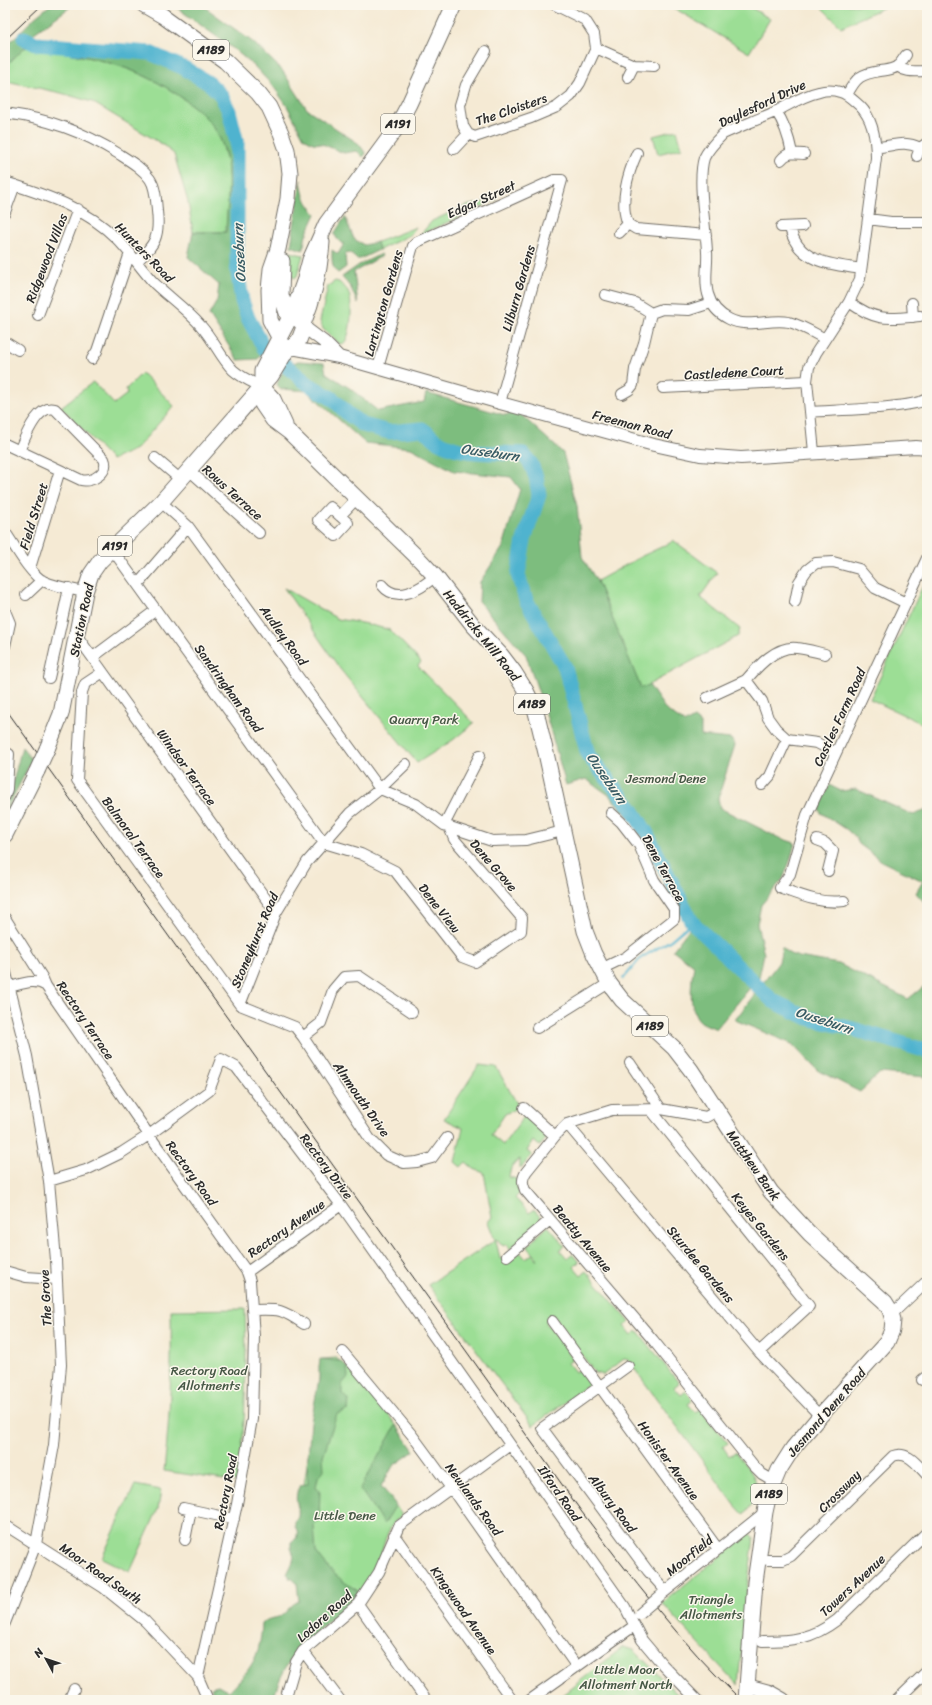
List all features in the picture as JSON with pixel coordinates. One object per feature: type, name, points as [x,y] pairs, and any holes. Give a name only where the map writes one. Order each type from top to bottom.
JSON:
[{"type":"main road","name":"A189","points":[[144,5],[195,38],[225,61],[258,93],[269,107],[287,150],[290,173],[288,199],[278,249],[271,269],[269,290],[270,320],[279,351]]},
{"type":"main road","name":"A191","points":[[297,322],[299,297],[310,260],[322,231],[334,210],[395,130],[409,104],[454,5]]},
{"type":"main road","name":"A191","points":[[297,322],[310,307],[320,270],[322,231]]},
{"type":"main road","name":"A189","points":[[278,249],[282,255],[281,295],[297,322]]},
{"type":"main road","points":[[280,288],[292,296],[299,297]]},
{"type":"main road","name":"Station Road","points":[[5,835],[37,771],[62,714],[85,592],[91,574],[100,561],[161,502],[262,387],[279,351],[300,340],[297,322]]},
{"type":"main road","name":"Haddricks Mill Road","points":[[262,387],[273,399],[289,432],[435,576],[473,626],[501,655],[526,691],[536,712],[585,931],[601,969],[609,983]]},
{"type":"main road","name":"Matthew Bank","points":[[609,983],[622,1000],[674,1048],[691,1070],[754,1168],[780,1203],[824,1247],[885,1302],[892,1314]]},
{"type":"main road","name":"Jesmond Dene Road","points":[[747,1694],[752,1608],[764,1512],[774,1481],[793,1448],[887,1342],[892,1330],[892,1314]]},
{"type":"main road","points":[[747,1694],[769,1692],[783,1700]]},
{"type":"street","points":[[555,5],[585,20],[594,34],[596,48],[634,65],[654,66]]},
{"type":"street","name":"The Cloisters","points":[[486,51],[466,85],[460,105],[463,126],[468,134],[475,137],[531,118],[557,107],[571,96],[580,83],[596,48]]},
{"type":"street","points":[[814,452],[807,381],[809,368],[825,339],[849,302],[860,279],[875,168],[876,147],[869,119],[861,108],[847,95],[853,83],[859,77],[866,73],[890,70],[897,66],[906,55]]},
{"type":"street","points":[[628,77],[634,65]]},
{"type":"street","points":[[897,66],[904,71],[909,72],[926,70]]},
{"type":"street","name":"Daylesford Drive","points":[[711,303],[706,286],[707,254],[702,193],[702,166],[705,156],[723,134],[819,92],[840,92],[847,95]]},
{"type":"street","points":[[776,111],[782,119],[788,134],[792,153]]},
{"type":"street","points":[[5,113],[50,121],[78,131],[104,145],[144,172],[154,189],[159,227],[156,239],[149,251],[134,257],[97,351],[92,359]]},
{"type":"street","points":[[454,149],[468,134]]},
{"type":"street","points":[[876,147],[906,143],[921,149]]},
{"type":"street","points":[[637,153],[628,179],[625,197],[625,211],[628,224],[636,229],[706,235]]},
{"type":"street","points":[[781,160],[785,155],[792,153],[804,154]]},
{"type":"street","name":"Edgar Street","points":[[413,246],[417,242],[554,180],[562,180]]},
{"type":"street","name":"Lilburn Gardens","points":[[500,403],[562,180]]},
{"type":"street","points":[[5,212],[10,183]]},
{"type":"street","name":"Hunters Road","points":[[10,183],[51,196],[78,209],[93,219],[116,238],[134,257],[154,282],[202,326],[232,369],[243,377],[262,387]]},
{"type":"street","name":"Ridgewood Villas","points":[[38,315],[78,209]]},
{"type":"street","points":[[868,219],[891,222],[927,222]]},
{"type":"street","points":[[619,233],[628,224]]},
{"type":"street","points":[[803,226],[786,227],[795,244],[804,252],[829,264],[861,269]]},
{"type":"street","name":"Lartington Gardens","points":[[378,368],[413,246]]},
{"type":"street","points":[[605,296],[635,303],[651,313]]},
{"type":"street","points":[[849,302],[861,311],[878,318],[917,317],[912,303]]},
{"type":"street","points":[[651,313],[662,309],[689,310],[711,303],[719,312],[735,321],[752,324],[788,322],[825,339]]},
{"type":"street","points":[[622,394],[629,390],[633,384],[635,369],[644,343],[651,313]]},
{"type":"street","name":"Freeman Road","points":[[297,322],[324,342],[339,357]]},
{"type":"street","points":[[5,342],[18,350]]},
{"type":"street","name":"Freeman Road","points":[[279,351],[339,357],[654,445],[700,455],[741,458],[916,446],[927,448]]},
{"type":"street","name":"Castledene Court","points":[[663,388],[807,381]]},
{"type":"street","points":[[810,412],[926,402]]},
{"type":"street","points":[[5,444],[19,451],[81,480],[87,482],[96,479],[103,472],[105,467],[105,462],[55,409],[46,409],[38,416],[32,424],[19,451]]},
{"type":"street","name":"Rows Terrace","points":[[155,458],[185,475],[259,533]]},
{"type":"street","name":"Field Street","points":[[30,568],[60,470]]},
{"type":"street","points":[[340,516],[357,498]]},
{"type":"street","name":"Audley Road","points":[[161,502],[188,526],[380,789]]},
{"type":"street","points":[[138,584],[188,526]]},
{"type":"street","points":[[5,532],[30,568],[42,580],[85,592]]},
{"type":"street","name":"Sandringham Road","points":[[112,549],[324,843]]},
{"type":"street","name":"Castles Farm Road","points":[[844,901],[830,903],[808,898],[780,888],[790,874],[810,838],[807,815],[927,558]]},
{"type":"street","points":[[794,602],[799,582],[807,570],[816,563],[833,562],[859,569],[875,588],[906,604]]},
{"type":"street","points":[[382,585],[387,591],[401,594],[415,591],[435,576]]},
{"type":"street","points":[[26,595],[42,580]]},
{"type":"street","points":[[49,678],[69,588]]},
{"type":"street","points":[[93,657],[156,610]]},
{"type":"street","points":[[5,612],[10,622],[5,646]]},
{"type":"street","name":"Windsor Terrace","points":[[77,636],[276,913]]},
{"type":"street","points":[[707,698],[746,680],[757,667],[769,657],[782,650],[796,647],[825,654]]},
{"type":"street","name":"Balmoral Terrace","points":[[103,672],[85,684],[82,692],[77,780],[240,1005]]},
{"type":"street","points":[[746,680],[762,701],[768,718],[776,729],[787,739],[817,743],[836,753]]},
{"type":"street","points":[[762,785],[770,776],[787,739]]},
{"type":"street","points":[[5,796],[7,789],[9,754]]},
{"type":"street","points":[[447,826],[480,755]]},
{"type":"street","name":"Stoneyhurst Road","points":[[240,1005],[276,913],[307,862],[350,813],[380,789],[406,764]]},
{"type":"street","points":[[380,789],[416,804],[447,826],[492,841],[526,840],[563,831]]},
{"type":"street","name":"Dene Terrace","points":[[601,969],[626,957],[674,919],[674,909],[654,880],[639,845],[621,822],[611,813]]},
{"type":"street","name":"Dene Grove","points":[[447,826],[454,839],[522,918]]},
{"type":"street","points":[[810,838],[825,842],[833,851],[828,871]]},
{"type":"street","name":"Dene View","points":[[324,843],[361,854],[395,871],[462,958],[475,962],[521,930],[522,918]]},
{"type":"street","name":"Rectory Terrace","points":[[5,918],[42,977],[46,986],[149,1135]]},
{"type":"street","name":"The Grove","points":[[5,969],[27,1056],[49,1181],[57,1279],[61,1365],[54,1445],[36,1544],[5,1623]]},
{"type":"street","points":[[304,1036],[321,1023],[333,990],[344,978],[359,976],[412,1012]]},
{"type":"street","points":[[10,987],[35,982],[46,986]]},
{"type":"street","points":[[537,1028],[609,983]]},
{"type":"street","name":"Alnmouth Drive","points":[[240,1005],[295,1027],[304,1036],[370,1139],[386,1155],[404,1163],[417,1162],[432,1158],[447,1138]]},
{"type":"street","name":"Rectory Drive","points":[[149,1135],[209,1091],[221,1059],[236,1067],[341,1205],[406,1297]]},
{"type":"street","points":[[630,1063],[661,1109]]},
{"type":"street","points":[[524,1108],[555,1136]]},
{"type":"street","name":"Beatty Avenue","points":[[717,1111],[706,1116],[661,1109],[612,1110],[567,1124],[555,1136],[522,1178],[522,1185],[550,1220],[653,1340],[754,1466],[762,1474],[774,1481]]},
{"type":"street","name":"Keyes Gardens","points":[[651,1110],[809,1306],[758,1352]]},
{"type":"street","name":"Sturdee Gardens","points":[[567,1124],[758,1352],[820,1416]]},
{"type":"street","points":[[49,1181],[86,1170],[121,1153],[149,1135]]},
{"type":"street","name":"Rectory Road","points":[[149,1135],[247,1272],[250,1281],[253,1310],[252,1419],[234,1519],[198,1677]]},
{"type":"street","name":"Rectory Avenue","points":[[247,1272],[341,1205]]},
{"type":"street","points":[[507,1256],[550,1220]]},
{"type":"street","points":[[5,1271],[26,1277],[57,1279]]},
{"type":"street","points":[[892,1314],[927,1281]]},
{"type":"street","name":"Ilford Road","points":[[406,1297],[635,1620],[648,1648],[697,1700]]},
{"type":"street","points":[[253,1310],[278,1309],[304,1324]]},
{"type":"street","name":"Honister Avenue","points":[[552,1321],[718,1549]]},
{"type":"street","name":"Newlands Road","points":[[344,1352],[412,1435],[577,1667]]},
{"type":"street","points":[[599,1386],[628,1366]]},
{"type":"street","name":"Albury Road","points":[[599,1386],[542,1428],[663,1593]]},
{"type":"street","name":"Lodore Road","points":[[285,1700],[296,1662],[303,1651],[358,1604],[379,1572],[394,1534],[399,1526],[510,1445]]},
{"type":"street","name":"Crossway","points":[[767,1560],[783,1560],[791,1556],[893,1456],[906,1456],[927,1475]]},
{"type":"street","points":[[185,1540],[187,1509],[234,1519]]},
{"type":"street","name":"Moorfield","points":[[530,1700],[577,1667],[635,1620],[663,1593],[764,1512]]},
{"type":"street","name":"Moor Road South","points":[[5,1526],[104,1588],[145,1621],[198,1677],[208,1700]]},
{"type":"street","name":"Towers Avenue","points":[[762,1641],[796,1640],[818,1632],[829,1626],[837,1620],[927,1532]]},
{"type":"street","name":"Kingswood Avenue","points":[[394,1534],[512,1700]]},
{"type":"street","points":[[358,1604],[426,1700]]},
{"type":"street","points":[[303,1651],[340,1700]]},
{"type":"street","points":[[897,1700],[927,1671]]},
{"type":"street","points":[[69,1700],[74,1689]]},
{"type":"green space","points":[[50,5],[71,5],[30,36],[51,43],[75,43],[142,50],[177,62],[211,79],[222,88],[235,117],[242,141],[240,250],[243,292],[249,315],[261,326],[262,353],[258,359],[238,360],[209,315],[217,301],[219,285],[188,257],[193,232],[226,232],[228,169],[224,149],[217,133],[209,121],[185,100],[148,78],[112,64],[74,54],[32,46],[24,48],[5,67],[5,47],[33,19]]},
{"type":"green space","points":[[173,5],[202,5],[254,43],[282,70],[307,109],[359,144],[366,154],[363,157],[357,151],[344,153],[322,144],[313,143],[304,138],[287,106],[273,86],[254,66],[235,50]]},
{"type":"green space","points":[[676,5],[747,5],[770,19],[749,53],[674,8]]},
{"type":"green space","points":[[819,5],[889,5],[841,27]]},
{"type":"green space","points":[[32,46],[74,54],[130,70],[166,88],[199,111],[214,127],[224,150],[228,170],[226,232],[193,232],[188,202],[174,154],[162,144],[92,102],[61,93],[11,82],[5,83],[5,67],[24,48]]},
{"type":"green space","points":[[677,130],[682,148],[658,154],[653,136]]},
{"type":"green space","points":[[301,180],[305,198],[309,206],[316,214],[306,235],[303,250],[291,246]]},
{"type":"green space","points":[[498,199],[420,235],[432,221],[465,206]]},
{"type":"green space","points":[[345,217],[354,239],[364,245],[377,242],[379,250],[360,259],[356,259],[351,253],[345,254],[346,267],[338,273],[333,266],[332,250],[338,254],[344,244],[338,240],[334,234]]},
{"type":"green space","points":[[416,227],[410,235],[379,250],[377,242]]},
{"type":"green space","points":[[290,252],[303,255],[297,276],[295,278],[289,275]]},
{"type":"green space","points":[[381,254],[382,256],[354,272],[358,304],[351,288],[342,277],[359,265]]},
{"type":"green space","points":[[335,281],[339,282],[348,291],[351,303],[350,327],[346,340],[343,344],[340,344],[323,329],[320,321],[328,286]]},
{"type":"green space","name":"Jesmond Dene","points":[[298,361],[324,363],[326,373],[351,389],[378,411],[424,402],[426,393],[505,415],[518,412],[563,453],[577,506],[582,557],[597,581],[641,688],[649,685],[666,710],[685,723],[694,718],[701,724],[701,736],[731,739],[735,745],[718,798],[720,808],[777,837],[795,843],[783,879],[761,905],[757,924],[764,954],[759,977],[716,1029],[700,1021],[693,1009],[691,994],[694,966],[673,950],[689,929],[663,873],[641,832],[609,795],[586,779],[566,785],[545,711],[526,655],[479,602],[480,582],[503,547],[520,489],[511,477],[454,471],[411,448],[365,443],[307,391],[281,389],[277,385],[284,370]]},
{"type":"green space","points":[[142,373],[174,406],[136,449],[112,460],[61,407],[93,382],[114,404],[127,394],[126,389]]},
{"type":"green space","points":[[673,540],[717,573],[700,597],[740,629],[738,636],[641,689],[597,581],[642,556],[670,543]]},
{"type":"green space","points":[[927,577],[927,726],[870,699]]},
{"type":"green space","name":"Quarry Park","points":[[284,588],[338,619],[390,630],[421,662],[418,666],[474,723],[453,740],[417,763],[340,669]]},
{"type":"green space","points":[[22,747],[32,760],[5,813],[5,812]]},
{"type":"green space","points":[[829,785],[841,791],[856,789],[913,815],[927,810],[927,905],[916,893],[923,881],[883,862],[859,844],[856,838],[846,829],[821,813],[819,809]]},
{"type":"green space","points":[[782,947],[790,954],[799,957],[839,964],[908,999],[927,984],[927,1077],[880,1073],[860,1092],[817,1070],[792,1044],[735,1020],[779,962]]},
{"type":"green space","points":[[479,1065],[496,1067],[519,1107],[505,1114],[491,1135],[503,1145],[524,1116],[531,1118],[549,1135],[540,1146],[533,1141],[527,1151],[532,1155],[522,1167],[519,1167],[519,1159],[511,1168],[509,1177],[517,1179],[517,1187],[520,1193],[515,1198],[529,1213],[534,1210],[544,1221],[526,1236],[523,1235],[510,1249],[507,1244],[503,1246],[497,1239],[500,1259],[503,1258],[505,1261],[511,1260],[520,1252],[526,1259],[532,1254],[537,1260],[538,1259],[527,1246],[548,1226],[565,1246],[560,1250],[567,1258],[572,1254],[579,1262],[574,1267],[581,1275],[586,1271],[630,1322],[625,1326],[632,1335],[637,1330],[679,1383],[674,1387],[681,1395],[686,1391],[693,1400],[688,1404],[695,1412],[700,1409],[728,1443],[723,1447],[729,1456],[735,1452],[753,1475],[757,1488],[751,1505],[744,1515],[735,1505],[628,1360],[624,1359],[603,1375],[595,1373],[554,1316],[548,1317],[546,1321],[547,1325],[551,1328],[573,1358],[568,1363],[575,1372],[582,1369],[589,1378],[589,1384],[533,1426],[428,1285],[495,1240],[488,1222],[492,1217],[484,1173],[474,1169],[466,1162],[461,1167],[455,1162],[463,1128],[444,1119]]},
{"type":"green space","name":"Rectory Road Allotments","points":[[245,1309],[245,1396],[243,1439],[238,1482],[164,1471],[170,1391],[171,1310]]},
{"type":"green space","name":"Little Dene","points":[[336,1358],[369,1390],[414,1451],[393,1466],[381,1486],[402,1515],[396,1520],[388,1532],[379,1560],[370,1577],[360,1591],[347,1604],[326,1587],[289,1578],[294,1555],[322,1359]]},
{"type":"green space","points":[[320,1359],[341,1361],[347,1367],[348,1377],[342,1384],[342,1394],[349,1400],[348,1410],[337,1414],[323,1456],[324,1470],[318,1477],[316,1487],[320,1490],[319,1518],[314,1526],[316,1552],[329,1569],[344,1582],[358,1591],[346,1605],[300,1647],[281,1676],[273,1700],[215,1700],[211,1687],[218,1685],[229,1691],[249,1668],[257,1654],[262,1624],[267,1620],[282,1615],[299,1601],[297,1583],[287,1574],[295,1558],[291,1548],[291,1542],[298,1537],[295,1527],[295,1521],[298,1516],[296,1498],[300,1485],[308,1484],[307,1466],[311,1422],[319,1379]]},
{"type":"green space","points":[[396,1425],[414,1451],[393,1466],[381,1486],[396,1505],[384,1524],[360,1489]]},
{"type":"green space","points":[[135,1485],[161,1490],[158,1509],[130,1572],[102,1558]]},
{"type":"green space","name":"Triangle Allotments","points":[[749,1533],[754,1538],[747,1588],[738,1685],[662,1603]]},
{"type":"green space","name":"Little Moor Allotment North","points":[[623,1647],[634,1650],[683,1700],[556,1700]]},
{"type":"waterway","name":"Ouseburn","points":[[24,38],[36,44],[150,53],[184,68],[210,84],[221,95],[229,111],[237,143],[237,268],[242,301],[248,318],[264,348],[308,384],[333,399],[348,414],[363,425],[389,432],[422,429],[439,442],[459,450],[523,454],[531,464],[536,477],[539,495],[524,540],[518,575],[526,600],[565,667],[588,755],[631,808],[646,832],[692,922],[773,1001],[808,1018],[853,1029],[927,1051]]},
{"type":"waterway","points":[[623,979],[641,958],[671,940],[692,922]]},
{"type":"tram line","points":[[5,40],[42,5]]},
{"type":"tram line","points":[[5,708],[581,1511],[677,1633],[741,1700]]}]
